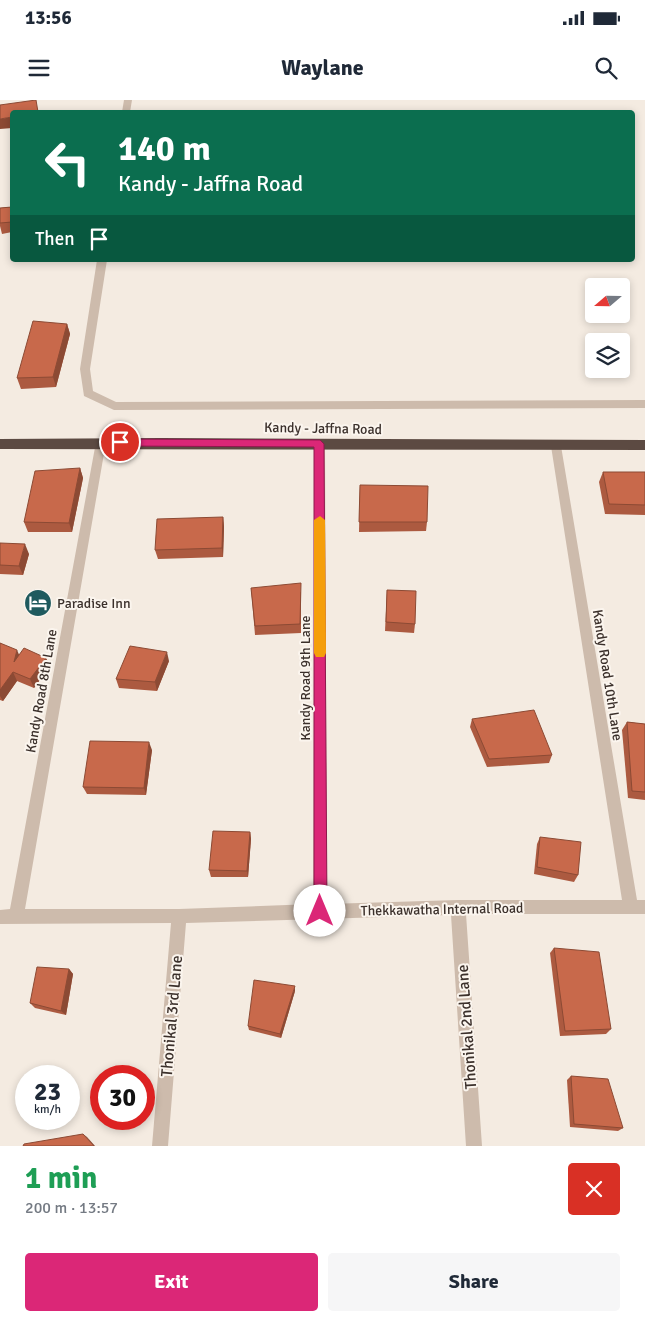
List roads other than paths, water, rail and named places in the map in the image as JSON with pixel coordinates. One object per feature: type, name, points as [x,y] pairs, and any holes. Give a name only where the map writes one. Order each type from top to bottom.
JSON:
[{"type":"highway","name":"Kandy - Jaffna Road","points":[[0,444],[100,442],[645,445]]},
{"type":"street","points":[[102,262],[85,369],[88,393],[114,406],[645,404]]},
{"type":"street","name":"Kandy Road 8th Lane","points":[[16,916],[100,442]]},
{"type":"street","name":"Kandy Road 9th Lane","points":[[320,444],[320,911]]},
{"type":"street","name":"Kandy Road 10th Lane","points":[[556,446],[638,907]]},
{"type":"street","name":"Thekkawatha Internal Road","points":[[0,917],[179,916],[458,907],[638,907]]},
{"type":"street","name":"Thonikal 2nd Lane","points":[[458,907],[474,1146]]},
{"type":"street","name":"Thonikal 3rd Lane","points":[[160,1146],[179,916]]},
{"type":"place","name":"Paradise Inn","points":[[38,603]]}]
